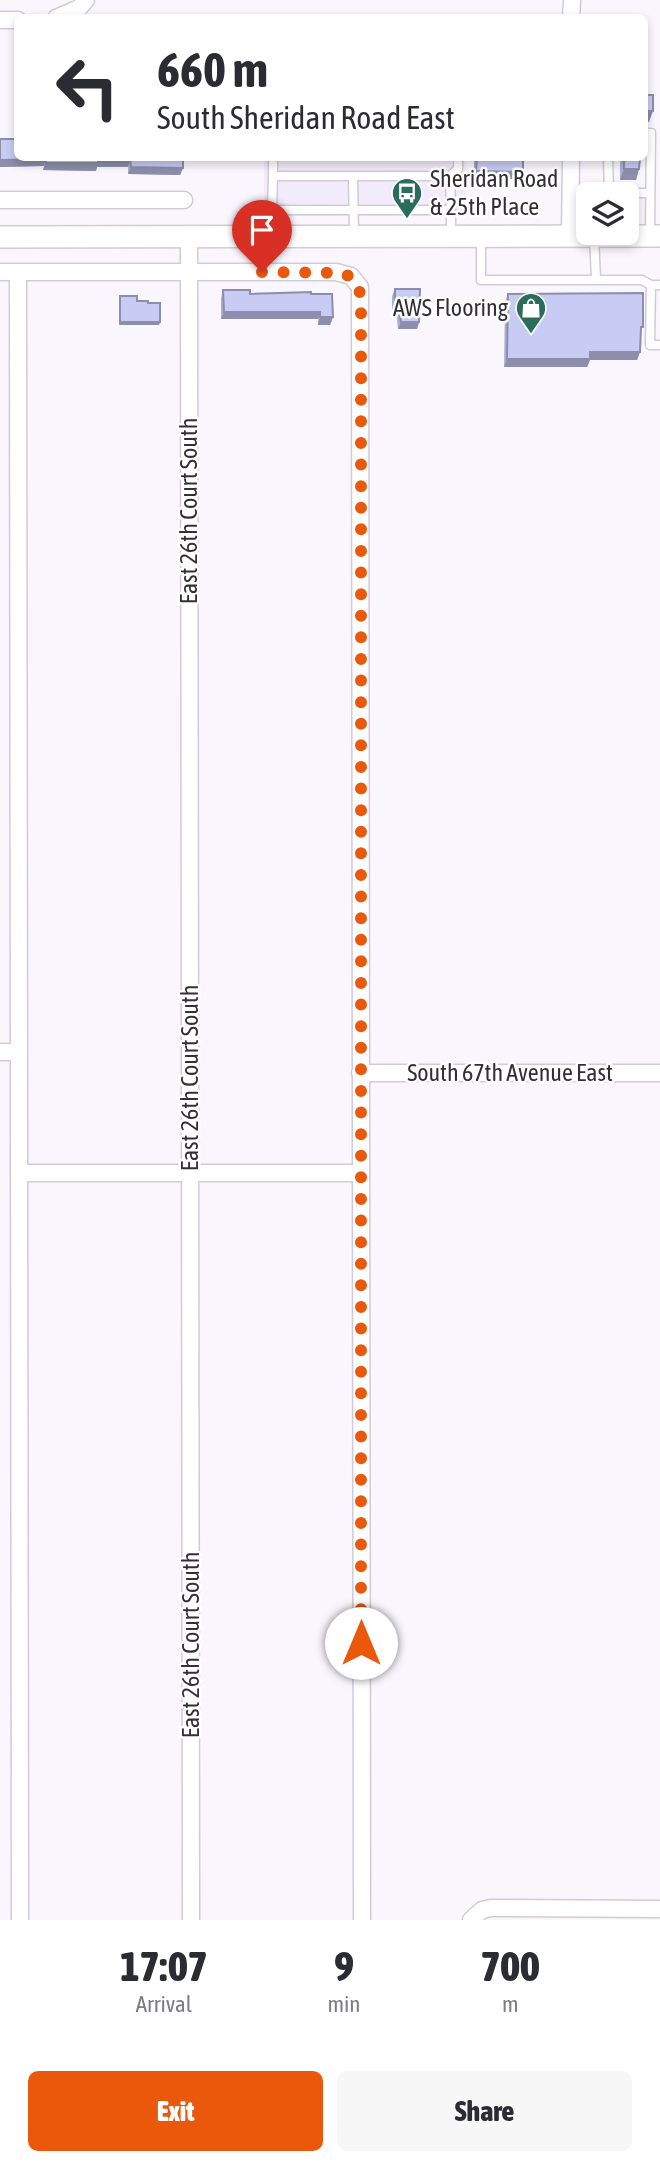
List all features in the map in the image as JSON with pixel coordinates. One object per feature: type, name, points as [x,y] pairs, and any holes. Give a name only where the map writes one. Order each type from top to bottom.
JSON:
[{"type":"main road","points":[[0,237],[576,237]]},
{"type":"street","points":[[64,14],[83,4]]},
{"type":"street","points":[[570,237],[571,161]]},
{"type":"street","points":[[0,200],[184,200]]},
{"type":"street","name":"East 26th Court South","points":[[189,237],[191,1920]]},
{"type":"street","points":[[0,272],[336,272],[351,276],[360,287],[362,1920]]},
{"type":"street","points":[[18,272],[20,1920]]},
{"type":"street","points":[[0,1052],[19,1052]]},
{"type":"street","name":"South 67th Avenue East","points":[[360,1073],[660,1073]]},
{"type":"street","points":[[19,1173],[360,1172]]},
{"type":"street","points":[[474,1917],[491,1908],[660,1909]]},
{"type":"lane","points":[[648,133],[651,133],[650,193],[655,236]]},
{"type":"lane","points":[[273,161],[272,210],[451,210]]},
{"type":"lane","points":[[273,176],[450,176],[458,169],[458,161]]},
{"type":"lane","points":[[608,161],[609,193],[650,193]]},
{"type":"lane","points":[[353,176],[354,237]]},
{"type":"lane","points":[[450,176],[451,237]]},
{"type":"lane","points":[[481,237],[481,280],[642,280],[655,285],[650,345],[660,345]]},
{"type":"lane","points":[[594,245],[596,279]]},
{"type":"shaded area","points":[[264,161],[466,161],[466,216],[264,216]]},
{"type":"building","points":[[648,95],[653,95],[653,111],[648,111]]},
{"type":"building","points":[[0,139],[14,139],[14,160],[0,160]]},
{"type":"building","points":[[46,161],[98,161],[98,163]]},
{"type":"building","points":[[130,161],[183,161],[183,168],[131,167]]},
{"type":"building","points":[[477,161],[523,161],[523,172],[476,171]]},
{"type":"building","points":[[624,161],[640,161],[639,169],[624,169]]},
{"type":"building","points":[[395,289],[420,289],[419,322],[401,322],[398,303],[395,302]]},
{"type":"building","points":[[223,290],[250,290],[250,294],[332,294],[333,317],[320,317],[320,312],[224,312]]},
{"type":"building","points":[[643,293],[640,352],[590,352],[590,359],[507,359],[508,294]]},
{"type":"building","points":[[120,296],[137,296],[137,301],[160,303],[160,322],[120,322]]},
{"type":"place","name":"Sheridan Road & 25th Place","points":[[407,220]]},
{"type":"place","name":"AWS Flooring","points":[[531,335]]},
{"type":"route","points":[[262,272],[344,273],[356,281],[361,296],[361,1643]]}]
